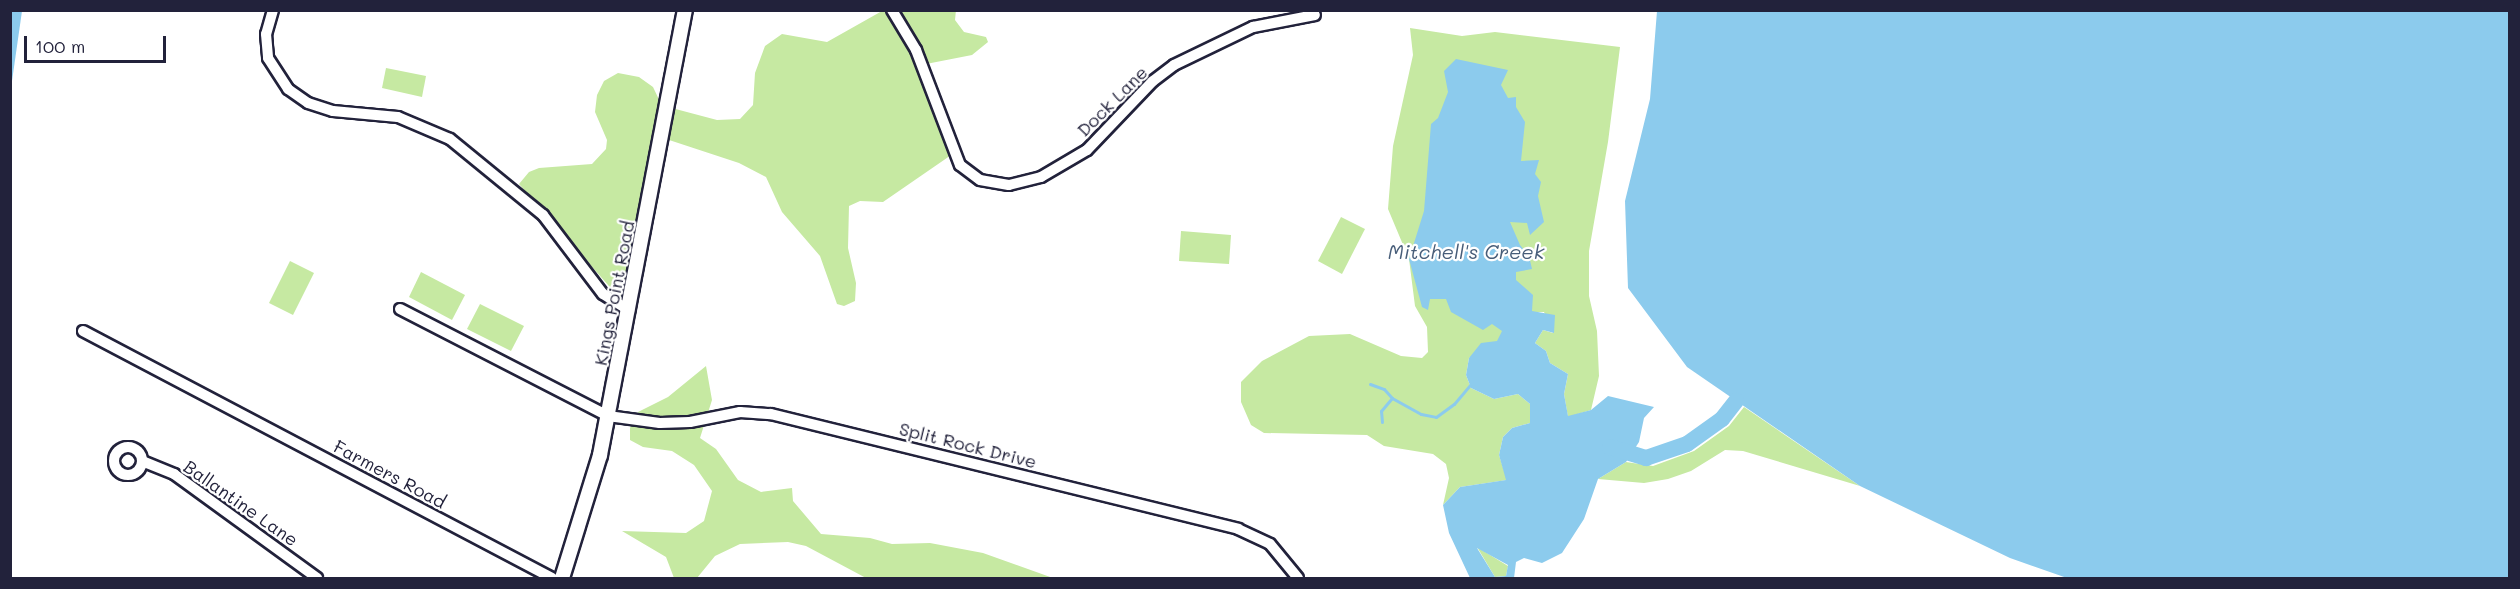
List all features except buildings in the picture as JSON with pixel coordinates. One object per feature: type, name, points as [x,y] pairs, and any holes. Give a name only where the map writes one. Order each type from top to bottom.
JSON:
[{"type":"main road","name":"Kings Point Road","points":[[562,579],[595,477],[686,10]]},
{"type":"street","points":[[273,10],[266,34],[268,58],[288,89],[308,103],[333,111],[398,117],[450,139],[543,215],[603,294],[629,310]]},
{"type":"street","name":"Dock Lane","points":[[892,10],[916,50],[960,165],[980,180],[1009,185],[1041,177],[1087,150],[1153,81],[1174,65],[1253,27],[1315,15]]},
{"type":"street","name":"Split Rock Drive","points":[[400,309],[608,416],[660,423],[690,422],[749,412],[771,414],[1238,529],[1270,544],[1298,579]]},
{"type":"street","name":"Farmers Road","points":[[83,331],[214,398],[552,579]]},
{"type":"street","name":"Ballantine Lane","points":[[142,461],[174,474],[317,579]]},
{"type":"green space","points":[[956,10],[955,20],[964,32],[986,37],[988,42],[972,55],[926,64],[957,151],[883,202],[860,201],[849,206],[848,248],[856,283],[855,301],[844,306],[837,304],[820,256],[782,212],[766,177],[739,163],[663,138],[668,107],[717,120],[740,119],[753,105],[755,73],[765,46],[782,34],[827,42],[882,11]]},
{"type":"green space","points":[[1410,28],[1462,36],[1495,32],[1620,47],[1608,142],[1589,251],[1589,296],[1597,331],[1599,376],[1591,410],[1568,417],[1564,394],[1568,374],[1550,363],[1546,351],[1535,343],[1543,330],[1553,333],[1544,312],[1531,312],[1532,296],[1497,342],[1469,358],[1466,375],[1471,388],[1494,399],[1518,394],[1530,404],[1530,423],[1512,428],[1503,437],[1499,455],[1507,480],[1460,487],[1443,505],[1449,478],[1446,464],[1433,454],[1384,446],[1367,435],[1264,433],[1251,425],[1241,402],[1241,382],[1262,361],[1309,336],[1350,334],[1401,356],[1422,358],[1428,352],[1427,327],[1415,306],[1409,259],[1388,209],[1393,146],[1413,55]]},
{"type":"green space","points":[[386,68],[426,76],[422,97],[382,88]]},
{"type":"green space","points":[[618,73],[639,77],[653,87],[663,108],[623,302],[519,184],[529,172],[539,168],[592,164],[606,149],[607,140],[595,112],[597,95],[604,81]]},
{"type":"green space","points":[[1341,217],[1365,229],[1342,274],[1318,261]]},
{"type":"green space","points":[[1181,231],[1231,235],[1229,264],[1179,261]]},
{"type":"green space","points":[[290,261],[314,273],[293,315],[269,303]]},
{"type":"green space","points":[[421,272],[465,295],[452,320],[409,297]]},
{"type":"green space","points":[[480,304],[524,326],[511,351],[467,329]]},
{"type":"green space","points":[[706,366],[712,400],[700,438],[716,449],[738,480],[761,492],[792,488],[793,501],[821,534],[870,538],[892,544],[930,543],[983,553],[1053,578],[866,578],[806,546],[788,542],[740,544],[715,556],[697,578],[674,578],[666,557],[622,531],[686,533],[704,521],[712,491],[694,465],[672,451],[643,447],[630,440],[630,428],[638,412],[668,397]]},
{"type":"green space","points":[[1744,407],[1860,486],[1743,451],[1725,450],[1691,471],[1668,479],[1644,483],[1598,479],[1626,462],[1653,466],[1694,451],[1729,426]]},
{"type":"green space","points":[[1477,547],[1508,566],[1506,576],[1495,577]]},
{"type":"water","points":[[10,11],[22,11],[11,88]]},
{"type":"water","points":[[1657,11],[2509,11],[2509,578],[2067,578],[2010,558],[1860,486],[1687,367],[1628,288],[1625,201],[1650,99]]},
{"type":"water","name":"Mitchell's Creek","points":[[1456,59],[1508,70],[1501,85],[1508,98],[1516,97],[1516,107],[1525,122],[1521,161],[1539,160],[1535,174],[1541,182],[1538,196],[1544,222],[1530,235],[1527,223],[1510,222],[1520,245],[1529,256],[1532,269],[1516,272],[1516,280],[1533,295],[1532,311],[1555,315],[1554,333],[1543,330],[1535,343],[1546,351],[1550,363],[1568,374],[1564,394],[1568,416],[1591,410],[1608,396],[1654,407],[1644,418],[1639,442],[1626,462],[1598,479],[1584,519],[1562,553],[1542,563],[1524,558],[1516,562],[1514,578],[1470,578],[1449,533],[1443,505],[1460,487],[1506,480],[1499,455],[1503,437],[1512,428],[1530,423],[1530,404],[1518,394],[1494,399],[1471,388],[1466,375],[1469,358],[1481,343],[1497,341],[1502,331],[1492,324],[1483,330],[1451,312],[1446,299],[1430,299],[1428,310],[1422,307],[1409,259],[1424,211],[1431,124],[1438,118],[1448,92],[1444,71]],"holes":[[[1477,548],[1508,565],[1506,576],[1495,577]]]},
{"type":"waterway","points":[[1370,384],[1384,389],[1392,398]]},
{"type":"waterway","points":[[1382,422],[1381,411],[1392,398],[1421,414],[1436,417],[1454,404],[1470,385]]},
{"type":"waterway","name":"Mitchell's Creek","points":[[1610,447],[1646,458],[1687,444],[1722,419],[1736,401]]}]
